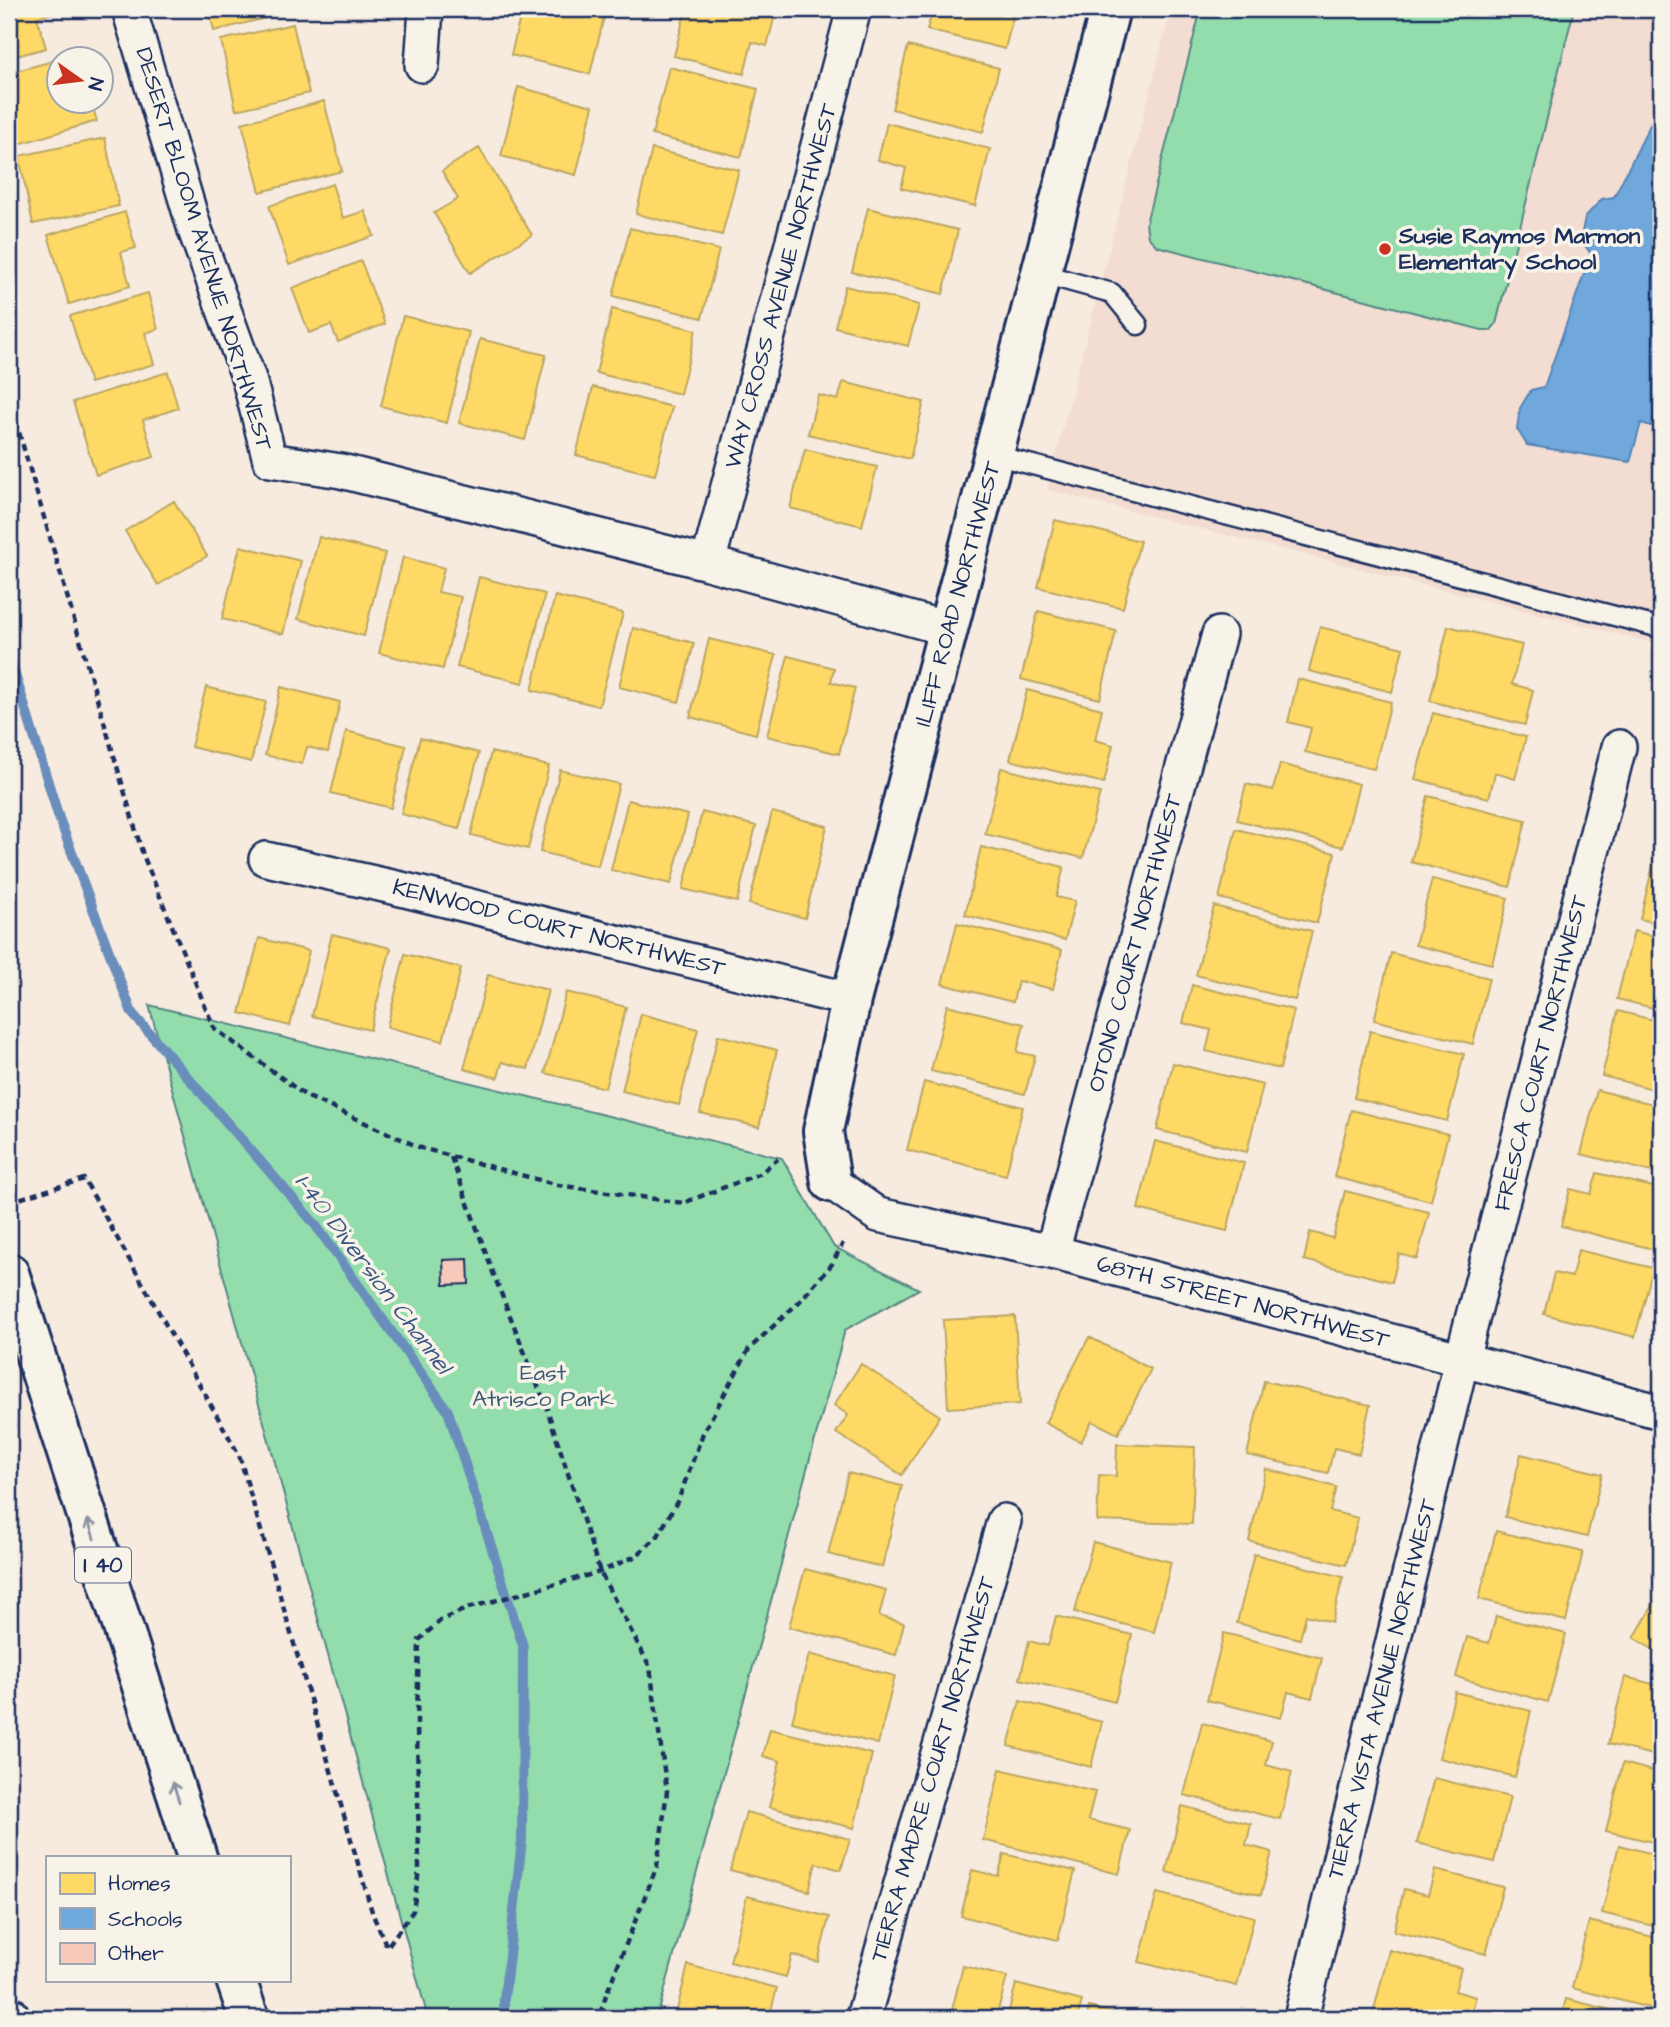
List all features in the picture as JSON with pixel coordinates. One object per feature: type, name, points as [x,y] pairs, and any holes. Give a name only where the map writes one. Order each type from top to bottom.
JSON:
[{"type":"main road","name":"ILIFF ROAD NORTHWEST","points":[[831,1182],[823,1131],[851,1000],[1110,9]]},
{"type":"main road","name":"I 40","points":[[9,1273],[197,1856]]},
{"type":"main road","points":[[237,1982],[248,2018]]},
{"type":"street","name":"DESERT BLOOM AVENUE NORTHWEST","points":[[129,9],[195,230],[249,379],[270,460],[341,471],[708,563]]},
{"type":"street","points":[[422,65],[426,9]]},
{"type":"street","name":"WAY CROSS AVENUE NORTHWEST","points":[[708,563],[854,9]]},
{"type":"street","points":[[708,563],[948,629]]},
{"type":"street","name":"OTONO COURT NORTHWEST","points":[[1052,1252],[1219,634]]},
{"type":"street","name":"FRESCA COURT NORTHWEST","points":[[1462,1359],[1619,747]]},
{"type":"street","name":"KENWOOD COURT NORTHWEST","points":[[266,859],[397,888],[851,1000]]},
{"type":"street","name":"68TH STREET NORTHWEST","points":[[831,1182],[878,1215],[1052,1252],[1661,1412]]},
{"type":"street","name":"TIERRA VISTA AVENUE NORTHWEST","points":[[1301,2018],[1462,1359]]},
{"type":"street","name":"TIERRA MADRE COURT NORTHWEST","points":[[863,2018],[1004,1521]]},
{"type":"lane","points":[[1042,274],[1112,293],[1138,325]]},
{"type":"lane","points":[[995,455],[1661,628]]},
{"type":"path","points":[[9,398],[143,855],[214,1028],[306,1096],[421,1148],[558,1185],[683,1203],[759,1174],[778,1159]]},
{"type":"path","points":[[451,1156],[495,1278],[547,1409],[600,1572],[650,1667],[667,1791],[657,1866],[599,2018]]},
{"type":"path","points":[[9,1202],[84,1179],[239,1455],[373,1915],[387,1947],[413,1911],[419,1870],[419,1640],[441,1620],[468,1608],[600,1572],[636,1556],[658,1536],[679,1498],[703,1433],[749,1349],[799,1302],[832,1264],[843,1243]]},
{"type":"shaded area","name":"Susie Raymos Marmon Elementary School","points":[[1171,9],[1661,9],[1661,645],[1047,490]]},
{"type":"green space","points":[[1201,9],[1574,9],[1496,324],[1491,330],[1482,330],[1157,246],[1148,237],[1146,223]]},
{"type":"green space","name":"East Atrisco Park","points":[[149,1005],[782,1158],[834,1247],[919,1289],[845,1330],[657,2018],[428,2018]]},
{"type":"building: Homes","points":[[9,9],[59,9],[60,11],[37,17],[46,48],[9,58]]},
{"type":"building: Homes","points":[[209,9],[288,9],[289,12],[214,31]]},
{"type":"building: Homes","points":[[522,9],[606,9],[590,74],[511,55]]},
{"type":"building: Homes","points":[[686,9],[776,11],[767,46],[752,42],[744,74],[674,56]]},
{"type":"building: Homes","points":[[933,9],[1015,9],[1005,49],[927,30]]},
{"type":"building: Homes","points":[[293,24],[309,93],[236,110],[221,40]]},
{"type":"building: Homes","points":[[908,46],[999,68],[983,132],[892,109]]},
{"type":"building: Homes","points":[[46,63],[46,116],[95,116],[97,121],[9,147],[9,73]]},
{"type":"building: Homes","points":[[669,67],[758,89],[741,157],[652,135]]},
{"type":"building: Homes","points":[[518,87],[593,106],[576,175],[501,156]]},
{"type":"building: Homes","points":[[324,101],[342,171],[260,192],[242,123]]},
{"type":"building: Homes","points":[[887,123],[990,149],[975,206],[901,188],[906,168],[878,160]]},
{"type":"building: Homes","points":[[105,138],[119,206],[33,224],[19,156]]},
{"type":"building: Homes","points":[[479,148],[532,235],[470,273],[434,213],[458,199],[442,171]]},
{"type":"building: Homes","points":[[652,149],[739,170],[722,235],[636,214]]},
{"type":"building: Homes","points":[[332,184],[343,218],[365,211],[374,236],[289,265],[269,206]]},
{"type":"building: Homes","points":[[868,208],[958,230],[943,294],[852,272]]},
{"type":"building: Homes","points":[[125,212],[136,248],[121,252],[130,286],[69,304],[48,235]]},
{"type":"building: Homes","points":[[630,228],[719,250],[702,318],[613,296]]},
{"type":"building: Homes","points":[[361,261],[385,324],[338,342],[331,325],[309,333],[292,288]]},
{"type":"building: Homes","points":[[845,286],[919,305],[908,346],[835,327]]},
{"type":"building: Homes","points":[[148,293],[158,329],[145,333],[154,364],[90,383],[70,316]]},
{"type":"building: Homes","points":[[612,309],[696,330],[680,394],[596,373]]},
{"type":"building: Homes","points":[[403,316],[469,332],[447,423],[381,406]]},
{"type":"building: Homes","points":[[480,339],[546,355],[525,440],[459,423]]},
{"type":"building: Homes","points":[[168,372],[178,408],[143,420],[154,457],[96,475],[73,402]]},
{"type":"building: Homes","points":[[843,382],[924,402],[910,459],[808,434],[818,395],[838,400]]},
{"type":"building: Homes","points":[[593,387],[672,407],[655,475],[576,455]]},
{"type":"building: Homes","points":[[805,449],[877,467],[862,526],[790,508]]},
{"type":"building: Homes","points":[[174,501],[207,556],[158,585],[125,531]]},
{"type":"building: Homes","points":[[1055,520],[1140,541],[1123,608],[1038,587]]},
{"type":"building: Homes","points":[[319,537],[385,553],[364,636],[298,619]]},
{"type":"building: Homes","points":[[240,546],[301,561],[283,634],[222,619]]},
{"type":"building: Homes","points":[[403,557],[444,568],[438,592],[461,597],[443,669],[379,653]]},
{"type":"building: Homes","points":[[479,577],[545,594],[523,683],[457,667]]},
{"type":"building: Homes","points":[[555,596],[623,613],[599,706],[532,690]]},
{"type":"building: Homes","points":[[1038,611],[1116,631],[1100,699],[1021,679]]},
{"type":"building: Homes","points":[[1448,626],[1522,645],[1512,684],[1533,690],[1525,725],[1430,701]]},
{"type":"building: Homes","points":[[1320,627],[1403,648],[1392,692],[1309,671]]},
{"type":"building: Homes","points":[[633,628],[694,643],[679,702],[619,687]]},
{"type":"building: Homes","points":[[709,639],[776,655],[756,734],[690,717]]},
{"type":"building: Homes","points":[[788,656],[834,668],[831,682],[855,688],[839,754],[767,736]]},
{"type":"building: Homes","points":[[1298,679],[1391,702],[1374,769],[1305,752],[1311,728],[1288,722]]},
{"type":"building: Homes","points":[[206,687],[266,702],[251,762],[191,747]]},
{"type":"building: Homes","points":[[281,687],[340,702],[328,752],[307,747],[302,764],[265,755]]},
{"type":"building: Homes","points":[[1027,690],[1102,709],[1095,740],[1113,745],[1104,783],[1010,760]]},
{"type":"building: Homes","points":[[1433,713],[1526,737],[1515,779],[1495,773],[1489,798],[1415,779]]},
{"type":"building: Homes","points":[[346,731],[406,746],[391,808],[331,793]]},
{"type":"building: Homes","points":[[420,738],[479,753],[459,829],[401,814]]},
{"type":"building: Homes","points":[[491,752],[549,766],[528,849],[471,835]]},
{"type":"building: Homes","points":[[1280,764],[1359,784],[1343,847],[1237,820],[1246,784],[1273,790]]},
{"type":"building: Homes","points":[[1001,768],[1100,793],[1083,858],[985,834]]},
{"type":"building: Homes","points":[[560,770],[619,784],[598,866],[540,852]]},
{"type":"building: Homes","points":[[1428,796],[1526,820],[1510,887],[1411,862]]},
{"type":"building: Homes","points":[[628,800],[688,815],[671,884],[611,870]]},
{"type":"building: Homes","points":[[702,812],[756,826],[737,902],[683,889]]},
{"type":"building: Homes","points":[[772,812],[827,826],[805,918],[749,904]]},
{"type":"building: Homes","points":[[1236,829],[1335,853],[1317,923],[1219,898]]},
{"type":"building: Homes","points":[[981,847],[1064,867],[1056,897],[1075,901],[1065,940],[965,915]]},
{"type":"building: Homes","points":[[1656,853],[1661,854],[1661,924],[1640,919]]},
{"type":"building: Homes","points":[[1432,879],[1508,898],[1492,964],[1415,945]]},
{"type":"building: Homes","points":[[1214,906],[1312,931],[1295,1000],[1196,975]]},
{"type":"building: Homes","points":[[957,923],[1062,950],[1053,989],[1018,981],[1013,1002],[942,984]]},
{"type":"building: Homes","points":[[1634,931],[1661,938],[1661,1010],[1617,999]]},
{"type":"building: Homes","points":[[332,934],[391,948],[370,1030],[312,1016]]},
{"type":"building: Homes","points":[[259,938],[309,951],[290,1026],[240,1013]]},
{"type":"building: Homes","points":[[1391,953],[1489,978],[1473,1044],[1374,1020]]},
{"type":"building: Homes","points":[[405,954],[461,968],[443,1041],[387,1027]]},
{"type":"building: Homes","points":[[488,975],[548,990],[528,1069],[502,1062],[498,1078],[464,1069]]},
{"type":"building: Homes","points":[[1192,985],[1294,1010],[1280,1069],[1206,1051],[1211,1030],[1183,1023]]},
{"type":"building: Homes","points":[[566,992],[626,1007],[605,1088],[545,1073]]},
{"type":"building: Homes","points":[[947,1005],[1024,1024],[1017,1052],[1035,1056],[1025,1094],[931,1071]]},
{"type":"building: Homes","points":[[1618,1011],[1661,1022],[1661,1091],[1602,1076]]},
{"type":"building: Homes","points":[[641,1014],[698,1029],[679,1105],[622,1091]]},
{"type":"building: Homes","points":[[1370,1031],[1464,1054],[1447,1121],[1354,1098]]},
{"type":"building: Homes","points":[[718,1035],[777,1050],[759,1127],[700,1113]]},
{"type":"building: Homes","points":[[1173,1063],[1263,1085],[1247,1152],[1157,1130]]},
{"type":"building: Homes","points":[[924,1082],[1023,1107],[1006,1175],[907,1150]]},
{"type":"building: Homes","points":[[1597,1090],[1661,1106],[1661,1151],[1656,1173],[1581,1154]]},
{"type":"building: Homes","points":[[1351,1110],[1448,1134],[1431,1201],[1334,1177]]},
{"type":"building: Homes","points":[[1155,1141],[1244,1163],[1227,1231],[1138,1209]]},
{"type":"building: Homes","points":[[1597,1173],[1661,1189],[1661,1233],[1657,1250],[1561,1226],[1570,1189],[1591,1194]]},
{"type":"building: Homes","points":[[1345,1191],[1429,1212],[1417,1259],[1399,1254],[1392,1282],[1304,1260],[1310,1232],[1333,1238]]},
{"type":"building: Homes","points":[[1578,1250],[1653,1268],[1635,1337],[1544,1314],[1554,1273],[1572,1277]]},
{"type":"building: Homes","points":[[1015,1316],[1020,1404],[948,1408],[943,1320]]},
{"type":"building: Homes","points":[[1089,1337],[1151,1369],[1118,1434],[1092,1421],[1081,1442],[1045,1423]]},
{"type":"building: Homes","points":[[861,1364],[940,1416],[902,1475],[836,1433],[848,1415],[834,1405]]},
{"type":"building: Homes","points":[[1264,1381],[1370,1405],[1359,1454],[1334,1448],[1328,1473],[1247,1455]]},
{"type":"building: Homes","points":[[1117,1444],[1195,1447],[1192,1524],[1097,1521],[1099,1475],[1116,1476]]},
{"type":"building: Homes","points":[[1521,1454],[1602,1474],[1587,1537],[1505,1517]]},
{"type":"building: Homes","points":[[1266,1469],[1336,1487],[1330,1511],[1358,1518],[1346,1565],[1249,1541]]},
{"type":"building: Homes","points":[[848,1473],[902,1486],[882,1567],[828,1554]]},
{"type":"building: Homes","points":[[1496,1531],[1583,1552],[1566,1621],[1479,1599]]},
{"type":"building: Homes","points":[[1093,1542],[1171,1562],[1154,1632],[1075,1612]]},
{"type":"building: Homes","points":[[1254,1554],[1343,1577],[1332,1622],[1306,1615],[1300,1639],[1237,1623]]},
{"type":"building: Homes","points":[[805,1569],[886,1590],[879,1616],[904,1623],[896,1655],[789,1627]]},
{"type":"building: Homes","points":[[1661,1592],[1661,1654],[1634,1638]]},
{"type":"building: Homes","points":[[1056,1616],[1132,1635],[1115,1702],[1020,1679],[1029,1641],[1048,1646]]},
{"type":"building: Homes","points":[[1496,1616],[1566,1634],[1548,1702],[1456,1677],[1467,1637],[1489,1643]]},
{"type":"building: Homes","points":[[1224,1633],[1322,1658],[1312,1698],[1288,1692],[1281,1718],[1207,1700]]},
{"type":"building: Homes","points":[[809,1654],[895,1676],[878,1744],[792,1722]]},
{"type":"building: Homes","points":[[1625,1677],[1661,1686],[1661,1757],[1608,1744]]},
{"type":"building: Homes","points":[[1455,1692],[1531,1711],[1515,1777],[1439,1758]]},
{"type":"building: Homes","points":[[1020,1701],[1102,1722],[1091,1767],[1008,1746]]},
{"type":"building: Homes","points":[[1202,1723],[1272,1741],[1266,1765],[1292,1772],[1280,1819],[1184,1795]]},
{"type":"building: Homes","points":[[770,1729],[872,1754],[854,1828],[769,1807],[780,1761],[763,1756]]},
{"type":"building: Homes","points":[[1623,1763],[1661,1773],[1661,1844],[1606,1831]]},
{"type":"building: Homes","points":[[1000,1769],[1095,1792],[1088,1820],[1130,1830],[1119,1874],[983,1840]]},
{"type":"building: Homes","points":[[1434,1778],[1510,1797],[1494,1862],[1417,1843]]},
{"type":"building: Homes","points":[[1182,1806],[1251,1824],[1246,1845],[1272,1852],[1261,1895],[1166,1872]]},
{"type":"building: Homes","points":[[746,1812],[850,1839],[841,1870],[816,1863],[809,1891],[730,1870]]},
{"type":"building: Homes","points":[[1619,1845],[1661,1856],[1661,1928],[1602,1913]]},
{"type":"building: Homes","points":[[1004,1854],[1075,1871],[1058,1940],[961,1916],[972,1870],[998,1876]]},
{"type":"building: Homes","points":[[1435,1870],[1503,1887],[1486,1954],[1394,1931],[1404,1889],[1428,1895]]},
{"type":"building: Homes","points":[[1157,1893],[1254,1917],[1237,1986],[1139,1962]]},
{"type":"building: Homes","points":[[747,1896],[829,1917],[818,1962],[792,1955],[786,1977],[730,1962]]},
{"type":"building: Homes","points":[[1589,1921],[1661,1939],[1661,2011],[1572,1988]]},
{"type":"building: Homes","points":[[1389,1950],[1461,1968],[1455,1991],[1476,1997],[1470,2018],[1372,2018]]},
{"type":"building: Homes","points":[[688,1965],[777,1988],[769,2018],[675,2018]]},
{"type":"building: Homes","points":[[963,1966],[1007,1977],[996,2018],[950,2018]]},
{"type":"building: Homes","points":[[1016,1984],[1082,2001],[1077,2018],[1007,2018]]},
{"type":"building: Homes","points":[[1566,1999],[1644,2018],[1561,2018]]},
{"type":"building: Homes","points":[[1089,2007],[1135,2018],[1087,2018]]},
{"type":"building: Schools","points":[[1661,103],[1661,397],[1651,426],[1641,423],[1630,462],[1527,445],[1517,429],[1520,408],[1531,390],[1544,387],[1591,254],[1584,244],[1582,232],[1585,217],[1602,199],[1614,197]]},
{"type":"building: Other","points":[[468,1259],[469,1284],[444,1285],[443,1260]]},
{"type":"waterway","name":"I-40 Diversion Channel","points":[[9,655],[59,818],[132,1013],[314,1223],[448,1411],[523,1646],[522,1840],[504,2018]]},
{"type":"place","name":"Susie Raymos Marmon Elementary School","points":[[1385,249]]}]
